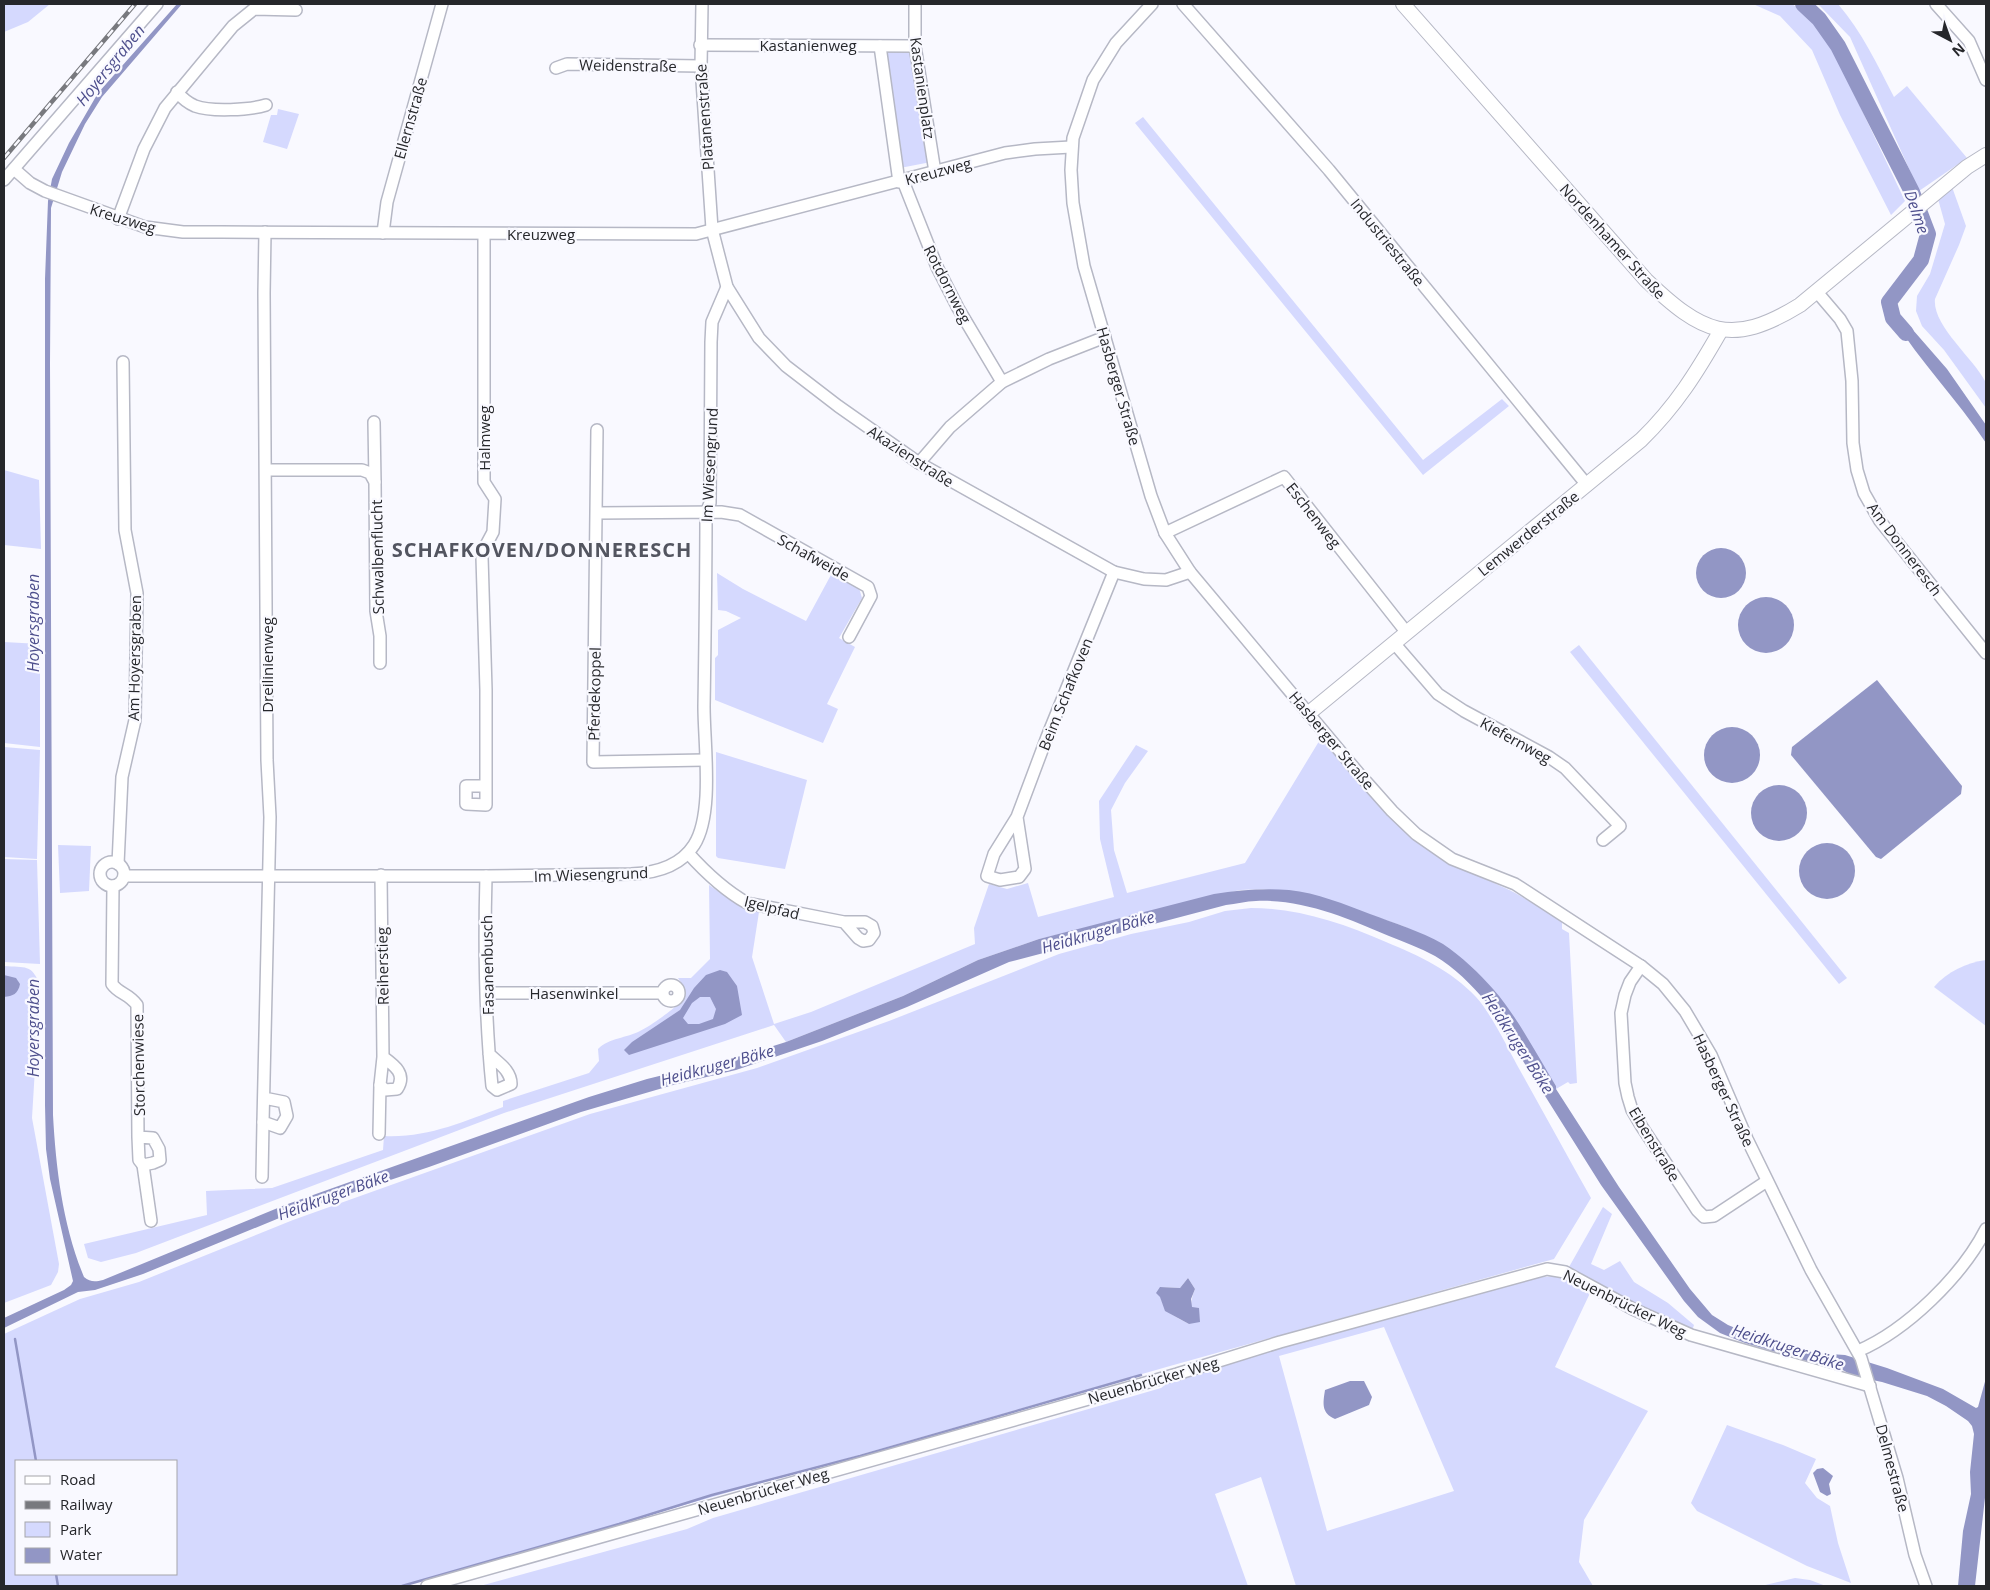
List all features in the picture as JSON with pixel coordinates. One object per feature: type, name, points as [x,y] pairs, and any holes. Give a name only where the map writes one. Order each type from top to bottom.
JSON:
[{"type":"street","points":[[4,180],[157,4]]},
{"type":"street","name":"Ellernstraße","points":[[383,233],[387,202],[442,4]]},
{"type":"street","name":"Platanenstraße","points":[[702,4],[700,66],[712,229]]},
{"type":"street","name":"Kastanienplatz","points":[[915,4],[915,46],[935,172]]},
{"type":"street","name":"Hasberger Straße","points":[[1152,4],[1116,43],[1097,73],[1084,103],[1071,147],[1073,202],[1078,239],[1105,338],[1152,496],[1165,533],[1190,572],[1392,811],[1425,842],[1452,859],[1515,884],[1641,966],[1663,984],[1685,1011],[1711,1055],[1767,1181],[1811,1270],[1859,1354]]},
{"type":"street","name":"Industriestraße","points":[[1182,4],[1329,170],[1587,485]]},
{"type":"street","name":"Nordenhamer Straße","points":[[1403,4],[1646,280],[1690,318],[1721,330],[1750,329],[1767,323],[1800,305],[1967,167],[1986,155]]},
{"type":"street","points":[[1936,4],[1969,41],[1986,80]]},
{"type":"street","points":[[118,219],[153,128],[177,92],[233,26],[254,9],[296,10]]},
{"type":"street","name":"Kastanienweg","points":[[700,45],[915,46]]},
{"type":"street","points":[[880,46],[901,181]]},
{"type":"street","name":"Weidenstraße","points":[[556,68],[567,64],[700,66]]},
{"type":"street","points":[[177,92],[186,101],[209,109],[249,108],[266,105]]},
{"type":"street","name":"Kreuzweg","points":[[14,169],[30,183],[59,197],[118,219],[160,230],[182,232],[696,234],[1005,153],[1071,147]]},
{"type":"street","name":"Rotdornweg","points":[[901,181],[937,268],[958,308],[1002,382]]},
{"type":"street","name":"Akazienstraße","points":[[712,229],[727,287],[759,338],[786,366],[838,406],[919,463],[1114,572],[1144,579],[1166,580],[1190,572]]},
{"type":"street","name":"Dreilinienweg","points":[[262,1177],[270,817],[267,760],[265,232]]},
{"type":"street","name":"Halmweg","points":[[484,234],[484,482],[495,499],[493,532],[485,546],[482,557],[486,690],[486,786]]},
{"type":"street","name":"Im Wiesengrund","points":[[124,876],[486,876],[650,873],[667,868],[688,853],[695,844],[703,826],[706,804],[706,513],[710,503],[711,342],[712,322],[727,287]]},
{"type":"street","name":"Am Donneresch","points":[[1817,292],[1840,318],[1847,331],[1852,381],[1853,443],[1857,470],[1864,493],[1880,520],[1896,541],[1986,653]]},
{"type":"street","name":"Lemwerderstraße","points":[[1309,713],[1642,440],[1662,420],[1699,370],[1721,330]]},
{"type":"street","points":[[919,463],[950,427],[1002,382],[1049,359],[1105,338]]},
{"type":"street","name":"Am Hoyersgraben","points":[[118,864],[122,777],[135,720],[137,593],[125,530],[123,362]]},
{"type":"street","name":"Schwalbenflucht","points":[[374,422],[376,611],[380,636],[380,663]]},
{"type":"street","name":"Pferdekoppel","points":[[597,430],[598,513],[593,762],[705,760]]},
{"type":"street","name":"Schwalbenflucht","points":[[266,470],[362,470],[370,473],[375,482]]},
{"type":"street","name":"Eschenweg","points":[[1165,533],[1284,477],[1407,633]]},
{"type":"street","name":"Schafweide","points":[[706,513],[721,512],[740,516],[868,588],[871,596],[849,637]]},
{"type":"street","points":[[598,513],[706,513]]},
{"type":"street","name":"Beim Schafkoven","points":[[1017,817],[1025,869],[1019,877],[1000,880],[987,876],[994,854],[1017,817],[1047,737],[1114,572]]},
{"type":"street","name":"Kiefernweg","points":[[1394,643],[1438,694],[1464,711],[1549,757],[1577,779],[1620,826],[1604,840]]},
{"type":"street","name":"Igelpfad","points":[[688,853],[712,879],[734,896],[747,903],[844,922]]},
{"type":"street","points":[[108,863],[118,864],[123,868],[124,876],[122,882],[113,886],[107,885],[100,878],[100,871],[108,863]]},
{"type":"street","name":"Reiherstieg","points":[[379,1134],[380,1085],[383,1057],[381,875]]},
{"type":"street","name":"Fasanenbusch","points":[[486,876],[486,993],[489,1054]]},
{"type":"street","name":"Storchenwiese","points":[[113,886],[112,984],[118,991],[128,995],[137,1005],[139,1160],[143,1165],[151,1221]]},
{"type":"street","name":"Eibenstraße","points":[[1641,966],[1630,982],[1621,1013],[1625,1083],[1632,1110],[1642,1128],[1697,1210],[1704,1217],[1714,1216],[1767,1181]]},
{"type":"street","name":"Hasenwinkel","points":[[486,993],[662,993]]},
{"type":"street","points":[[380,1085],[385,1090],[397,1089],[401,1084],[401,1074],[395,1066],[383,1057]]},
{"type":"street","points":[[263,1122],[280,1128],[288,1116],[284,1102],[264,1098]]},
{"type":"street","name":"Storchenwiese","points":[[138,1138],[153,1138],[159,1149],[160,1160],[143,1165]]},
{"type":"street","points":[[1859,1354],[1889,1334],[1933,1297],[1954,1276],[1970,1256],[1986,1229]]},
{"type":"street","name":"Neuenbrücker Weg","points":[[426,1586],[1184,1372],[1280,1342],[1547,1269],[1565,1272],[1633,1309],[1691,1335],[1870,1386]]},
{"type":"street","name":"Delmestraße","points":[[1859,1354],[1897,1478],[1915,1555],[1926,1586]]},
{"type":"green space","points":[[4,4],[50,4],[28,22],[4,32]]},
{"type":"green space","points":[[1753,4],[1792,4],[1813,19],[1838,60],[1905,201],[1891,215],[1840,115],[1812,50],[1780,16]]},
{"type":"green space","points":[[1818,4],[1838,4],[1862,37],[1894,97],[1907,86],[1967,158],[1919,191],[1850,37]]},
{"type":"green space","points":[[886,51],[911,52],[931,162],[900,168]]},
{"type":"green space","points":[[278,109],[299,114],[287,149],[263,142],[271,115],[277,115]]},
{"type":"green space","points":[[1143,117],[1423,460],[1502,399],[1509,406],[1423,475],[1135,123]]},
{"type":"green space","points":[[1952,187],[1966,226],[1935,299],[1936,309],[1946,330],[1985,381],[1987,391],[1986,408],[1944,350],[1922,326],[1916,311],[1917,296],[1930,274],[1945,224],[1938,199]]},
{"type":"green space","points":[[4,470],[39,480],[41,549],[4,545]]},
{"type":"green space","points":[[717,573],[743,589],[806,621],[832,573],[859,588],[862,598],[839,638],[855,647],[827,704],[838,709],[823,743],[715,700],[715,658],[718,655],[718,630],[741,618],[726,611],[718,610]]},
{"type":"green space","points":[[4,642],[40,644],[40,747],[4,743]]},
{"type":"green space","points":[[1579,645],[1847,978],[1839,984],[1570,652]]},
{"type":"green space","points":[[1321,738],[1413,839],[1446,861],[1512,892],[1562,922],[1562,929],[1569,933],[1577,1083],[1570,1084],[1568,1082],[1556,1089],[1556,1086],[1495,991],[1445,946],[1403,926],[1309,894],[1263,889],[1240,890],[1039,939],[978,960],[903,996],[786,1042],[774,1025],[504,1113],[136,1253],[101,1262],[88,1258],[84,1244],[207,1215],[206,1191],[272,1188],[383,1150],[384,1136],[400,1136],[445,1128],[503,1107],[503,1101],[589,1073],[599,1061],[598,1049],[602,1045],[644,1029],[673,1009],[685,995],[684,988],[678,978],[691,978],[710,959],[709,885],[744,909],[759,912],[752,957],[774,1024],[811,1012],[975,944],[974,928],[989,884],[1007,889],[1028,883],[1038,917],[1114,897],[1100,839],[1099,801],[1136,745],[1148,751],[1125,783],[1111,810],[1114,850],[1127,893],[1245,863]]},
{"type":"green space","points":[[4,747],[40,750],[37,859],[4,857]]},
{"type":"green space","points":[[716,752],[807,780],[785,869],[718,858],[716,856]]},
{"type":"green space","points":[[58,845],[91,846],[89,891],[60,893]]},
{"type":"green space","points":[[4,859],[37,860],[40,964],[4,962]]},
{"type":"green space","points":[[1251,908],[1303,914],[1336,923],[1399,947],[1445,971],[1466,987],[1487,1011],[1591,1198],[1554,1259],[1170,1366],[401,1586],[4,1586],[4,1334],[80,1299],[139,1282],[293,1220],[590,1114],[757,1068],[889,1021],[1059,954],[1131,934],[1189,922],[1225,911]],"holes":[[[1188,1278],[1195,1289],[1191,1302],[1189,1324],[1171,1314],[1164,1307],[1160,1287],[1180,1288]]]},
{"type":"green space","points":[[1986,960],[1986,1026],[1934,987],[1945,976],[1958,969],[1971,963]]},
{"type":"green space","points":[[4,966],[23,967],[31,970],[40,986],[32,1118],[59,1264],[58,1272],[51,1285],[4,1303]]},
{"type":"green space","points":[[1603,1207],[1612,1214],[1591,1264],[1604,1270],[1620,1261],[1634,1282],[1668,1303],[1694,1325],[1692,1331],[1613,1295],[1569,1267]]},
{"type":"green space","points":[[1562,1275],[1591,1291],[1555,1367],[1648,1411],[1584,1520],[1579,1562],[1593,1586],[1296,1586],[1261,1477],[1215,1494],[1248,1586],[480,1586],[687,1529],[713,1518],[1161,1388],[1174,1378],[1535,1278]],"holes":[[[1384,1327],[1454,1491],[1327,1531],[1279,1356]]]},
{"type":"green space","points":[[1727,1425],[1816,1459],[1805,1483],[1817,1498],[1830,1506],[1838,1543],[1851,1583],[1807,1566],[1697,1511],[1691,1503]]},
{"type":"green space","points":[[1795,1578],[1810,1580],[1826,1586],[1761,1586]]},
{"type":"water","name":"Heidkruger Bäke","points":[[177,4],[182,4],[102,97],[85,124],[62,172],[51,208],[53,1115],[62,1198],[71,1238],[84,1277],[93,1281],[103,1280],[285,1205],[589,1097],[647,1079],[745,1055],[786,1042],[903,996],[978,960],[1039,939],[1214,894],[1261,889],[1299,891],[1320,896],[1425,935],[1450,949],[1483,978],[1503,1001],[1519,1025],[1556,1086],[1556,1089],[1619,1187],[1690,1289],[1712,1315],[1728,1325],[1745,1332],[1815,1353],[1845,1355],[1887,1368],[1943,1389],[1976,1408],[1978,1407],[1986,1378],[1986,1489],[1975,1586],[1958,1586],[1963,1531],[1971,1494],[1970,1472],[1974,1434],[1972,1426],[1968,1421],[1927,1396],[1882,1382],[1853,1376],[1841,1369],[1745,1343],[1720,1333],[1698,1317],[1684,1301],[1601,1185],[1486,1002],[1469,983],[1442,960],[1418,948],[1341,916],[1291,903],[1248,901],[1226,905],[1009,962],[907,1007],[822,1041],[736,1070],[673,1085],[581,1112],[429,1167],[289,1214],[143,1274],[95,1290],[78,1292],[4,1328],[4,1318],[64,1290],[73,1281],[50,1179],[46,1149],[45,279],[48,201],[52,179],[69,143],[98,93]]},
{"type":"water","points":[[1893,318],[1913,330],[1947,369],[1986,425],[1986,443],[1915,350]]},
{"type":"water","points":[[1721,548],[1731,550],[1739,555],[1744,563],[1746,573],[1744,583],[1739,591],[1731,596],[1721,598],[1711,596],[1703,591],[1698,583],[1696,573],[1698,563],[1703,555],[1711,550]]},
{"type":"water","points":[[1761,597],[1771,597],[1786,605],[1792,614],[1794,625],[1792,636],[1786,645],[1771,653],[1761,653],[1750,648],[1743,641],[1738,630],[1738,620],[1743,609],[1750,602]]},
{"type":"water","points":[[1877,680],[1962,786],[1961,794],[1881,859],[1876,857],[1791,755],[1792,747]]},
{"type":"water","points":[[1727,727],[1737,727],[1752,735],[1758,744],[1760,755],[1758,766],[1752,775],[1737,783],[1727,783],[1716,778],[1709,771],[1704,760],[1704,750],[1709,739],[1716,732]]},
{"type":"water","points":[[1774,785],[1784,785],[1799,793],[1805,802],[1807,813],[1805,824],[1799,833],[1784,841],[1774,841],[1763,836],[1756,829],[1751,818],[1751,808],[1756,797],[1763,790]]},
{"type":"water","points":[[1822,843],[1832,843],[1847,851],[1853,860],[1855,871],[1853,882],[1847,891],[1832,899],[1822,899],[1811,894],[1804,887],[1799,876],[1799,866],[1804,855],[1811,848]]},
{"type":"water","points":[[720,970],[727,972],[737,986],[742,1015],[725,1024],[629,1055],[624,1050],[632,1042],[680,1010],[694,988],[706,975]],"holes":[[[700,997],[710,997],[716,1009],[713,1019],[699,1024],[688,1024],[683,1018],[692,1003]]]},
{"type":"water","points":[[4,975],[16,978],[20,984],[15,994],[4,997]]},
{"type":"water","points":[[1188,1278],[1195,1289],[1191,1299],[1192,1307],[1199,1308],[1200,1322],[1189,1324],[1165,1311],[1160,1297],[1156,1293],[1160,1287],[1180,1288]]},
{"type":"water","points":[[1350,1381],[1364,1381],[1372,1397],[1369,1405],[1335,1419],[1330,1417],[1324,1407],[1325,1390]]},
{"type":"water","points":[[1823,1468],[1833,1476],[1829,1484],[1831,1494],[1827,1496],[1820,1492],[1813,1473],[1817,1469]]},
{"type":"waterway","name":"Delme","points":[[1803,4],[1819,19],[1838,46],[1912,192],[1928,234],[1921,260],[1889,302],[1893,318],[1906,333]]},
{"type":"waterway","points":[[15,1339],[36,1460]]},
{"type":"waterway","points":[[402,1586],[619,1524],[712,1495],[860,1456],[1141,1375]]},
{"type":"waterway","points":[[56,1575],[58,1586]]},
{"type":"railway","points":[[4,158],[135,4]]},
{"type":"district","name":"SCHAFKOVEN/DONNERESCH","points":[[542,549]]},
{"type":"water label","name":"Hoyersgraben","points":[[110,65]]},
{"type":"water label","name":"Hoyersgraben","points":[[33,623]]},
{"type":"water label","name":"Hoyersgraben","points":[[33,1028]]}]
